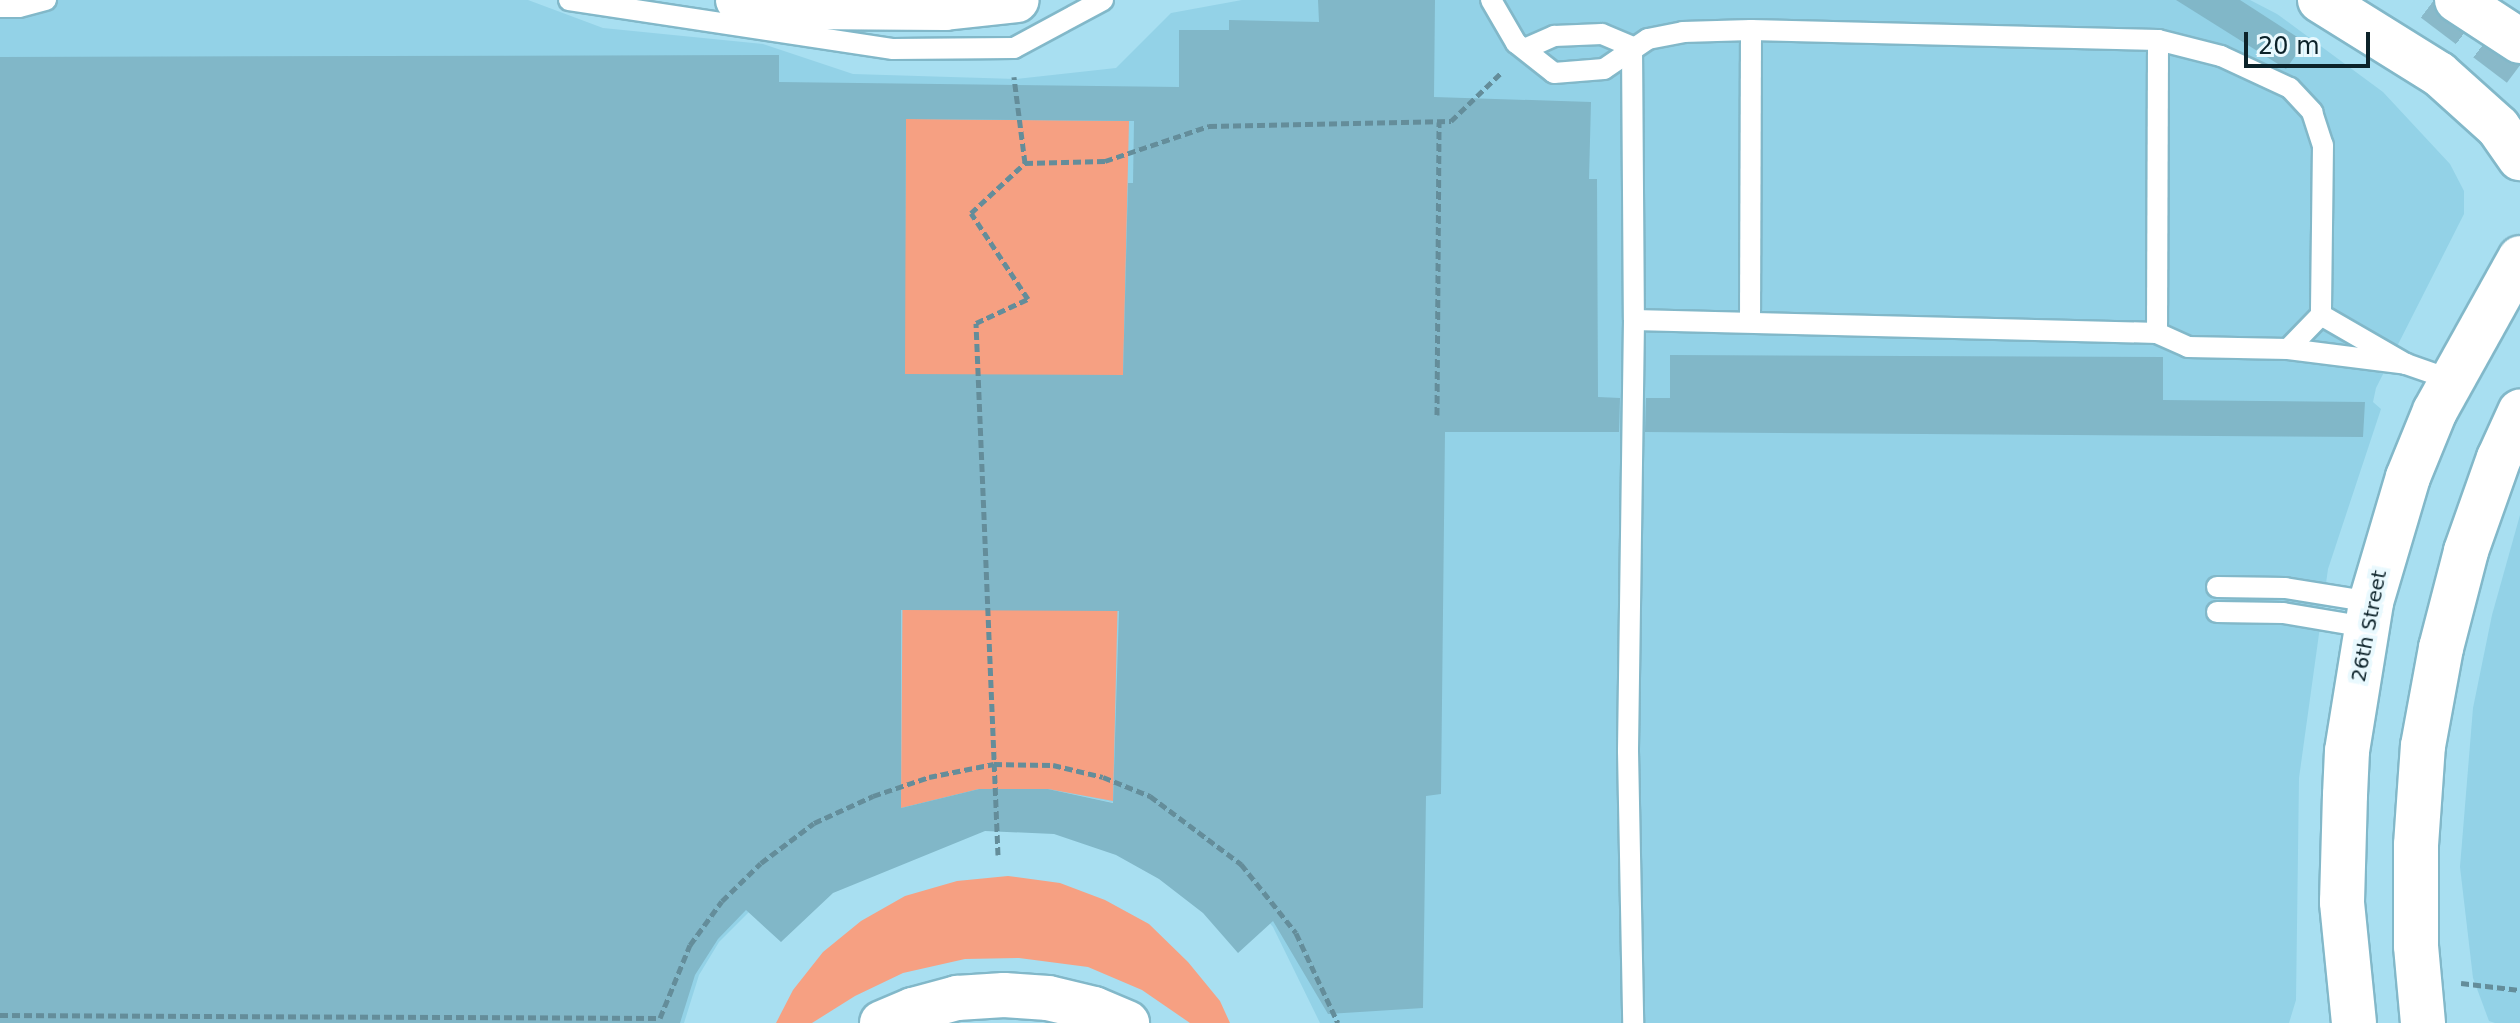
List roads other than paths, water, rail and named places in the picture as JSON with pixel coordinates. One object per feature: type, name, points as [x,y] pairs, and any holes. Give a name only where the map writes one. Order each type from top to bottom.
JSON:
[{"type":"main road","points":[[738,0],[799,7],[916,8],[1017,0]]},
{"type":"main road","points":[[2320,0],[2439,74],[2498,127],[2520,158]]},
{"type":"main road","points":[[2457,0],[2520,41]]},
{"type":"main road","name":"26th Street","points":[[2354,1023],[2342,886],[2347,751],[2369,615],[2408,477],[2449,379],[2520,258]]},
{"type":"main road","points":[[2423,1023],[2416,946],[2416,874],[2423,746],[2441,648],[2466,551],[2499,458],[2520,412]]},
{"type":"main road","points":[[882,1023],[913,1010],[957,998],[1004,995],[1048,998],[1094,1009],[1127,1023]]},
{"type":"lane","points":[[0,7],[19,7],[46,0]]},
{"type":"lane","points":[[569,0],[893,49],[1014,48],[1103,0]]},
{"type":"lane","points":[[1491,0],[1516,43],[1527,48],[1554,73],[1604,69],[1632,47],[1648,39],[1683,32],[1751,30],[2158,40],[2221,56],[2290,88],[2312,112],[2323,145],[2321,315],[2288,349]]},
{"type":"lane","points":[[1750,321],[1751,30]]},
{"type":"lane","points":[[1527,48],[1554,36],[1602,34],[1632,47]]},
{"type":"lane","points":[[2157,333],[2158,40]]},
{"type":"lane","points":[[1632,47],[1634,320],[1629,469],[1628,751],[1633,1023]]},
{"type":"lane","points":[[2321,315],[2406,364],[2449,379]]},
{"type":"lane","points":[[1634,320],[2157,333],[2188,347],[2288,349],[2406,364]]},
{"type":"lane","points":[[2217,587],[2285,588],[2369,615]]},
{"type":"lane","points":[[2217,612],[2369,615]]},
{"type":"tunnel","points":[[2434,0],[2520,65]]}]
